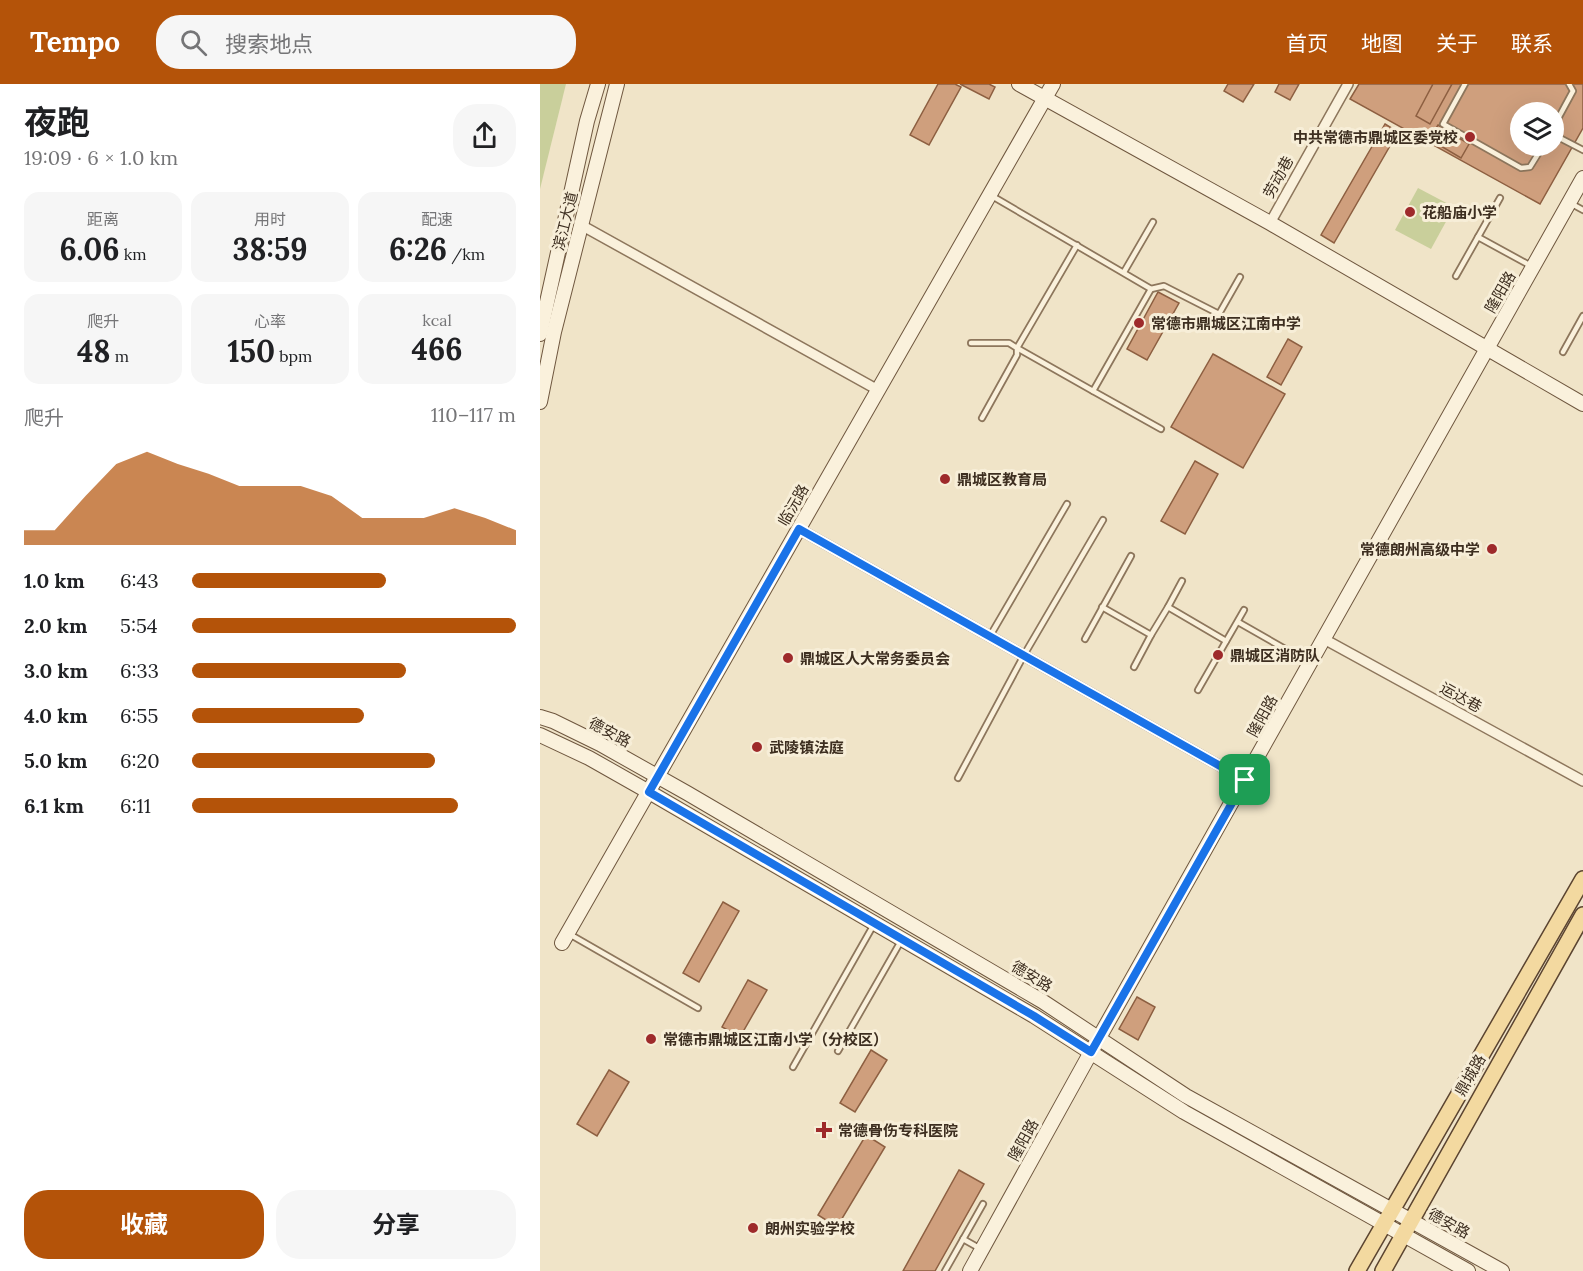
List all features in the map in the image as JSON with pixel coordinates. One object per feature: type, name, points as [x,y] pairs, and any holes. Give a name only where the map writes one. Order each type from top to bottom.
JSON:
[{"type":"main road","name":"鼎城路","points":[[1357,1271],[1583,879]]},
{"type":"main road","name":"鼎城路","points":[[1383,1271],[1583,915]]},
{"type":"street","name":"滨江大道","points":[[540,334],[587,121],[598,84]]},
{"type":"street","name":"滨江大道","points":[[540,402],[554,332],[618,84]]},
{"type":"street","points":[[1019,84],[1270,223],[1583,404]]},
{"type":"street","name":"临沅路","points":[[565,938],[1053,84]]},
{"type":"street","name":"劳动巷","points":[[1270,223],[1348,84]]},
{"type":"street","name":"隆阳路","points":[[970,1271],[1098,1038],[1583,178]]},
{"type":"street","points":[[581,225],[878,390]]},
{"type":"street","points":[[799,529],[1245,780]]},
{"type":"street","name":"运达巷","points":[[1324,639],[1583,781]]},
{"type":"street","name":"德安路","points":[[544,718],[600,744],[658,776],[1012,983],[1186,1096],[1502,1271]]},
{"type":"street","points":[[540,735],[589,758],[649,792],[1034,1016],[1184,1112],[1468,1271]]},
{"type":"lane","points":[[1465,84],[1443,124],[1521,168],[1530,167],[1537,156]]},
{"type":"lane","points":[[1564,108],[1573,91],[1569,84]]},
{"type":"lane","points":[[1564,140],[1583,150]]},
{"type":"lane","points":[[990,194],[1151,289],[1164,286],[1219,314],[1240,277]]},
{"type":"lane","points":[[1455,276],[1500,198]]},
{"type":"lane","points":[[1569,203],[1583,210]]},
{"type":"lane","points":[[1124,273],[1153,222]]},
{"type":"lane","points":[[1478,237],[1533,267]]},
{"type":"lane","points":[[982,418],[1017,355],[1017,348],[1077,245]]},
{"type":"lane","points":[[1093,391],[1151,289]]},
{"type":"lane","points":[[1563,352],[1583,316]]},
{"type":"lane","points":[[971,343],[1009,343],[1161,429]]},
{"type":"lane","points":[[990,636],[1067,504]]},
{"type":"lane","points":[[958,778],[1024,655],[1103,520]]},
{"type":"lane","points":[[1085,639],[1131,556]]},
{"type":"lane","points":[[1134,667],[1182,581]]},
{"type":"lane","points":[[1102,607],[1151,635]]},
{"type":"lane","points":[[1168,607],[1226,641]]},
{"type":"lane","points":[[1198,690],[1244,610]]},
{"type":"lane","points":[[1238,622],[1310,663]]},
{"type":"lane","points":[[793,1066],[875,923]]},
{"type":"lane","points":[[565,938],[698,1008]]},
{"type":"lane","points":[[838,1051],[902,939]]},
{"type":"lane","points":[[945,1271],[984,1204]]},
{"type":"lane","points":[[963,1239],[982,1250]]},
{"type":"green space","points":[[540,84],[566,84],[540,189]]},
{"type":"green space","points":[[1418,188],[1454,207],[1431,249],[1395,230]]},
{"type":"building","points":[[938,84],[955,84],[961,87],[929,145],[910,135]]},
{"type":"building","points":[[960,84],[989,84],[995,87],[989,99]]},
{"type":"building","points":[[1228,84],[1254,84],[1243,102],[1224,91]]},
{"type":"building","points":[[1279,84],[1299,84],[1290,100],[1275,92]]},
{"type":"building","name":"中共常德市鼎城区委党校","points":[[1359,84],[1583,84],[1583,128],[1540,204],[1350,99]]},
{"type":"building","points":[[1433,84],[1452,84],[1430,124],[1416,116]]},
{"type":"building","points":[[1385,124],[1398,132],[1334,243],[1321,235]]},
{"type":"building","points":[[1438,125],[1469,144],[1461,158],[1429,139]]},
{"type":"building","points":[[1158,292],[1179,303],[1147,360],[1127,349]]},
{"type":"building","points":[[1288,339],[1302,347],[1281,385],[1267,377]]},
{"type":"building","points":[[1213,354],[1285,394],[1243,468],[1171,427]]},
{"type":"building","points":[[1195,461],[1218,474],[1185,534],[1161,521]]},
{"type":"building","points":[[723,902],[739,911],[699,982],[683,973]]},
{"type":"building","points":[[748,980],[767,990],[740,1037],[722,1027]]},
{"type":"building","points":[[1137,997],[1155,1007],[1138,1040],[1119,1029]]},
{"type":"building","points":[[871,1050],[887,1060],[855,1112],[840,1103]]},
{"type":"building","points":[[609,1070],[629,1082],[597,1136],[577,1124]]},
{"type":"building","points":[[866,1135],[885,1147],[837,1227],[818,1215]]},
{"type":"building","points":[[959,1170],[984,1184],[935,1271],[903,1271]]},
{"type":"place","name":"中共常德市鼎城区委党校","points":[[1470,137]]},
{"type":"place","name":"花船庙小学","points":[[1410,212]]},
{"type":"place","name":"常德市鼎城区江南中学","points":[[1139,323]]},
{"type":"place","name":"鼎城区教育局","points":[[945,479]]},
{"type":"place","name":"常德朗州高级中学","points":[[1492,549]]},
{"type":"place","name":"鼎城区消防队","points":[[1218,655]]},
{"type":"place","name":"鼎城区人大常务委员会","points":[[788,658]]},
{"type":"place","name":"武陵镇法庭","points":[[757,747]]},
{"type":"place","name":"常德市鼎城区江南小学（分校区）","points":[[651,1039]]},
{"type":"place","name":"常德骨伤专科医院","points":[[824,1130]]},
{"type":"place","name":"朗州实验学校","points":[[753,1228]]},
{"type":"route","points":[[799,529],[1245,780],[1091,1052],[1034,1016],[649,792],[799,529]]}]
